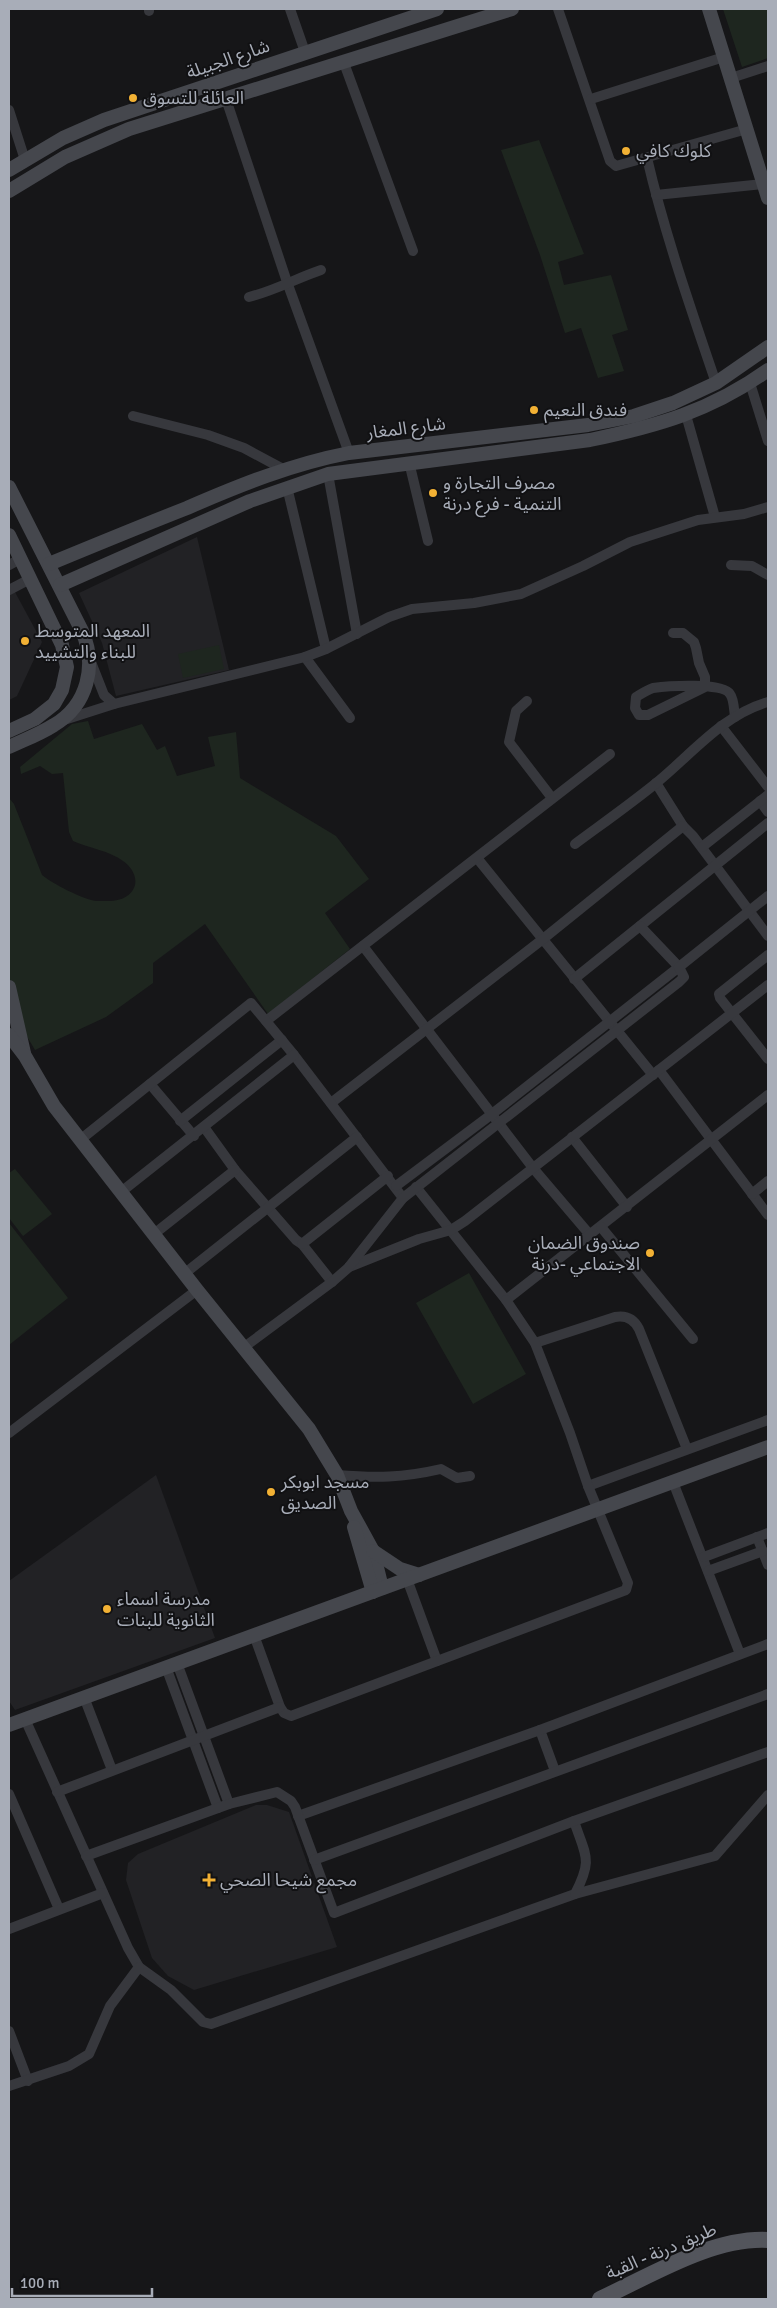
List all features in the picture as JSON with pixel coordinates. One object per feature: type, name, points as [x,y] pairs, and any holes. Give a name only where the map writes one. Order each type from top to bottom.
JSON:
[{"type":"main road","name":"طريق درنة - القبة","points":[[600,2299],[683,2260],[728,2243],[768,2240]]},
{"type":"street","points":[[290,9],[305,52]]},
{"type":"street","name":"شارع الجبيلة","points":[[9,170],[63,138],[104,120],[305,52],[349,40],[437,9]]},
{"type":"street","points":[[9,191],[65,157],[107,137],[512,9]]},
{"type":"street","points":[[558,9],[591,99],[610,161],[616,166],[747,129]]},
{"type":"street","points":[[709,9],[768,198]]},
{"type":"street","points":[[591,99],[724,57]]},
{"type":"street","points":[[344,63],[413,251]]},
{"type":"street","points":[[731,78],[768,66]]},
{"type":"street","points":[[226,99],[287,282],[349,453]]},
{"type":"street","points":[[9,110],[25,160]]},
{"type":"street","points":[[647,158],[656,194],[716,383]]},
{"type":"street","points":[[656,194],[763,184]]},
{"type":"street","points":[[249,297],[264,293],[287,282],[321,270]]},
{"type":"street","name":"شارع المغار","points":[[49,564],[242,484],[283,469],[349,453],[588,425],[634,416],[673,403],[716,383],[768,347]]},
{"type":"street","name":"شارع المغار","points":[[60,585],[250,501],[328,474],[590,440],[650,426],[686,415],[728,397],[768,370]]},
{"type":"street","points":[[750,383],[768,441]]},
{"type":"street","points":[[686,415],[715,517]]},
{"type":"street","points":[[132,416],[201,433],[244,448],[283,469]]},
{"type":"street","points":[[588,425],[590,440]]},
{"type":"street","points":[[409,462],[428,542]]},
{"type":"street","points":[[328,474],[357,634]]},
{"type":"street","points":[[242,484],[250,501]]},
{"type":"street","points":[[9,487],[60,585],[85,639],[89,657],[104,696],[114,704]]},
{"type":"street","points":[[287,487],[326,649]]},
{"type":"street","points":[[9,747],[61,721],[114,704],[305,656],[326,649],[389,617],[412,609],[474,603],[521,594],[584,566],[630,542],[715,517],[744,514],[768,507]]},
{"type":"street","points":[[9,535],[15,562],[30,578],[62,646],[66,660],[66,675],[59,697],[48,710],[35,719],[9,731]]},
{"type":"street","points":[[731,565],[752,566],[768,575]]},
{"type":"street","points":[[9,590],[30,578]]},
{"type":"street","points":[[673,633],[683,633],[694,642],[705,677],[705,687]]},
{"type":"street","points":[[305,656],[350,718]]},
{"type":"street","points":[[61,721],[74,708],[84,692],[89,675],[89,657]]},
{"type":"street","points":[[705,687],[648,715],[639,715],[636,708],[636,697],[651,689],[686,685],[705,687],[726,690],[730,692],[735,717]]},
{"type":"street","points":[[527,701],[516,711],[509,742],[552,798]]},
{"type":"street","points":[[575,844],[656,783],[721,726],[756,706],[768,702]]},
{"type":"street","points":[[721,726],[768,787]]},
{"type":"street","points":[[266,1021],[610,754]]},
{"type":"street","points":[[656,783],[683,826],[702,847],[768,936]]},
{"type":"street","points":[[702,847],[764,798],[768,812]]},
{"type":"street","points":[[574,979],[768,823]]},
{"type":"street","points":[[331,1103],[543,939],[683,826]]},
{"type":"street","points":[[477,858],[608,1022],[656,1073],[711,1140],[768,1215]]},
{"type":"street","points":[[396,1186],[492,1114],[768,896]]},
{"type":"street","points":[[243,1348],[348,1268],[403,1198],[684,977],[679,967],[640,926]]},
{"type":"street","points":[[363,946],[533,1168],[590,1235]]},
{"type":"street","points":[[768,955],[719,994],[720,998],[768,1059]]},
{"type":"street","points":[[348,1268],[419,1239],[451,1230],[768,985]]},
{"type":"street","points":[[9,991],[15,1045],[54,1106],[184,1274],[309,1429],[337,1475],[367,1552],[377,1590]]},
{"type":"street","points":[[80,1140],[251,1003],[396,1186],[403,1198]]},
{"type":"street","points":[[180,1121],[282,1040]]},
{"type":"street","points":[[121,1192],[294,1056]]},
{"type":"street","points":[[150,1084],[194,1136]]},
{"type":"street","points":[[506,1300],[768,1095]]},
{"type":"street","points":[[204,1127],[235,1170],[296,1240],[302,1244],[332,1282]]},
{"type":"street","points":[[184,1274],[357,1137]]},
{"type":"street","points":[[572,1137],[627,1206]]},
{"type":"street","points":[[154,1234],[235,1170]]},
{"type":"street","points":[[302,1244],[388,1176]]},
{"type":"street","points":[[752,1194],[768,1181]]},
{"type":"street","points":[[254,1635],[280,1706],[284,1713],[291,1716],[626,1590],[628,1583],[588,1486],[560,1406],[535,1343],[506,1300],[416,1188]]},
{"type":"street","points":[[601,1226],[693,1339]]},
{"type":"street","points":[[9,1433],[197,1290]]},
{"type":"street","points":[[535,1343],[615,1318],[624,1317],[633,1321],[639,1329],[687,1449]]},
{"type":"street","points":[[588,1486],[768,1420]]},
{"type":"street","points":[[9,1725],[768,1447]]},
{"type":"street","points":[[337,1475],[401,1477],[441,1469],[457,1478],[470,1476]]},
{"type":"street","points":[[673,1482],[704,1557],[740,1654]]},
{"type":"street","points":[[704,1557],[768,1533]]},
{"type":"street","points":[[757,1537],[768,1565]]},
{"type":"street","points":[[708,1571],[762,1551]]},
{"type":"street","points":[[367,1552],[413,1577],[437,1661]]},
{"type":"street","points":[[352,1599],[360,1585],[367,1552]]},
{"type":"street","points":[[298,1816],[540,1730],[768,1644]]},
{"type":"street","points":[[171,1665],[203,1736],[229,1804]]},
{"type":"street","points":[[171,1665],[193,1740],[218,1808]]},
{"type":"street","points":[[314,1860],[768,1694]]},
{"type":"street","points":[[84,1697],[112,1770]]},
{"type":"street","points":[[57,1792],[280,1706]]},
{"type":"street","points":[[26,1719],[86,1856],[128,1948],[139,1967],[171,1990],[203,2022],[211,2024],[574,1894],[715,1856],[768,1795]]},
{"type":"street","points":[[540,1730],[555,1771]]},
{"type":"street","points":[[86,1856],[229,1804],[277,1792],[291,1801],[334,1913],[574,1822],[768,1752]]},
{"type":"street","points":[[9,1794],[59,1909]]},
{"type":"street","points":[[574,1822],[587,1863],[585,1874],[574,1894]]},
{"type":"street","points":[[9,1929],[103,1893]]},
{"type":"street","points":[[9,2086],[69,2066],[89,2054],[110,2006],[139,1967]]},
{"type":"street","points":[[9,2031],[28,2081]]},
{"type":"shaded area","points":[[723,9],[768,9],[768,58],[742,67]]},
{"type":"shaded area","points":[[539,140],[584,254],[558,262],[564,285],[611,275],[628,330],[612,335],[624,371],[598,378],[581,328],[565,333],[540,255],[501,150]]},
{"type":"shaded area","points":[[197,537],[229,670],[116,696],[102,643],[79,593]]},
{"type":"shaded area","name":"المعهد المتوسط للبناء والتشييد","points":[[9,581],[42,642],[17,696],[9,700]]},
{"type":"shaded area","points":[[219,645],[224,669],[183,678],[178,654]]},
{"type":"shaded area","points":[[88,721],[94,739],[142,724],[157,750],[165,746],[177,776],[215,766],[208,737],[236,732],[240,778],[336,836],[369,879],[325,913],[350,949],[268,1014],[205,924],[153,963],[153,983],[106,1017],[35,1050],[22,1028],[9,978],[9,798],[14,804],[42,875],[46,878],[76,894],[97,901],[112,901],[124,898],[134,888],[135,883],[134,873],[123,861],[106,852],[73,841],[69,832],[63,773],[52,774],[40,766],[21,774],[20,767],[72,724]]},
{"type":"shaded area","points":[[15,1169],[52,1214],[23,1236],[9,1218],[9,1173]]},
{"type":"shaded area","points":[[9,1223],[68,1298],[9,1345]]},
{"type":"shaded area","points":[[469,1273],[526,1374],[473,1404],[416,1303]]},
{"type":"shaded area","name":"مدرسة اسماء الثانوية للبنات","points":[[156,1475],[215,1638],[15,1710],[9,1701],[9,1581]]},
{"type":"shaded area","points":[[256,1805],[267,1805],[289,1812],[337,1947],[194,1990],[168,1976],[152,1958],[126,1880],[128,1863],[138,1854]]},
{"type":"place","name":"العائلة للتسوق","points":[[133,98]]},
{"type":"place","name":"كلوك كافي","points":[[626,151]]},
{"type":"place","name":"فندق النعيم","points":[[534,410]]},
{"type":"place","name":"مصرف التجارة و التنمية - فرع درنة","points":[[433,493]]},
{"type":"place","name":"المعهد المتوسط للبناء والتشييد","points":[[25,641]]},
{"type":"place","name":"صندوق الضمان الاجتماعي -درنة","points":[[650,1253]]},
{"type":"place","name":"مسجد ابوبكر الصديق","points":[[271,1492]]},
{"type":"place","name":"مدرسة اسماء الثانوية للبنات","points":[[107,1609]]},
{"type":"place","name":"مجمع شيحا الصحي","points":[[209,1880]]}]
